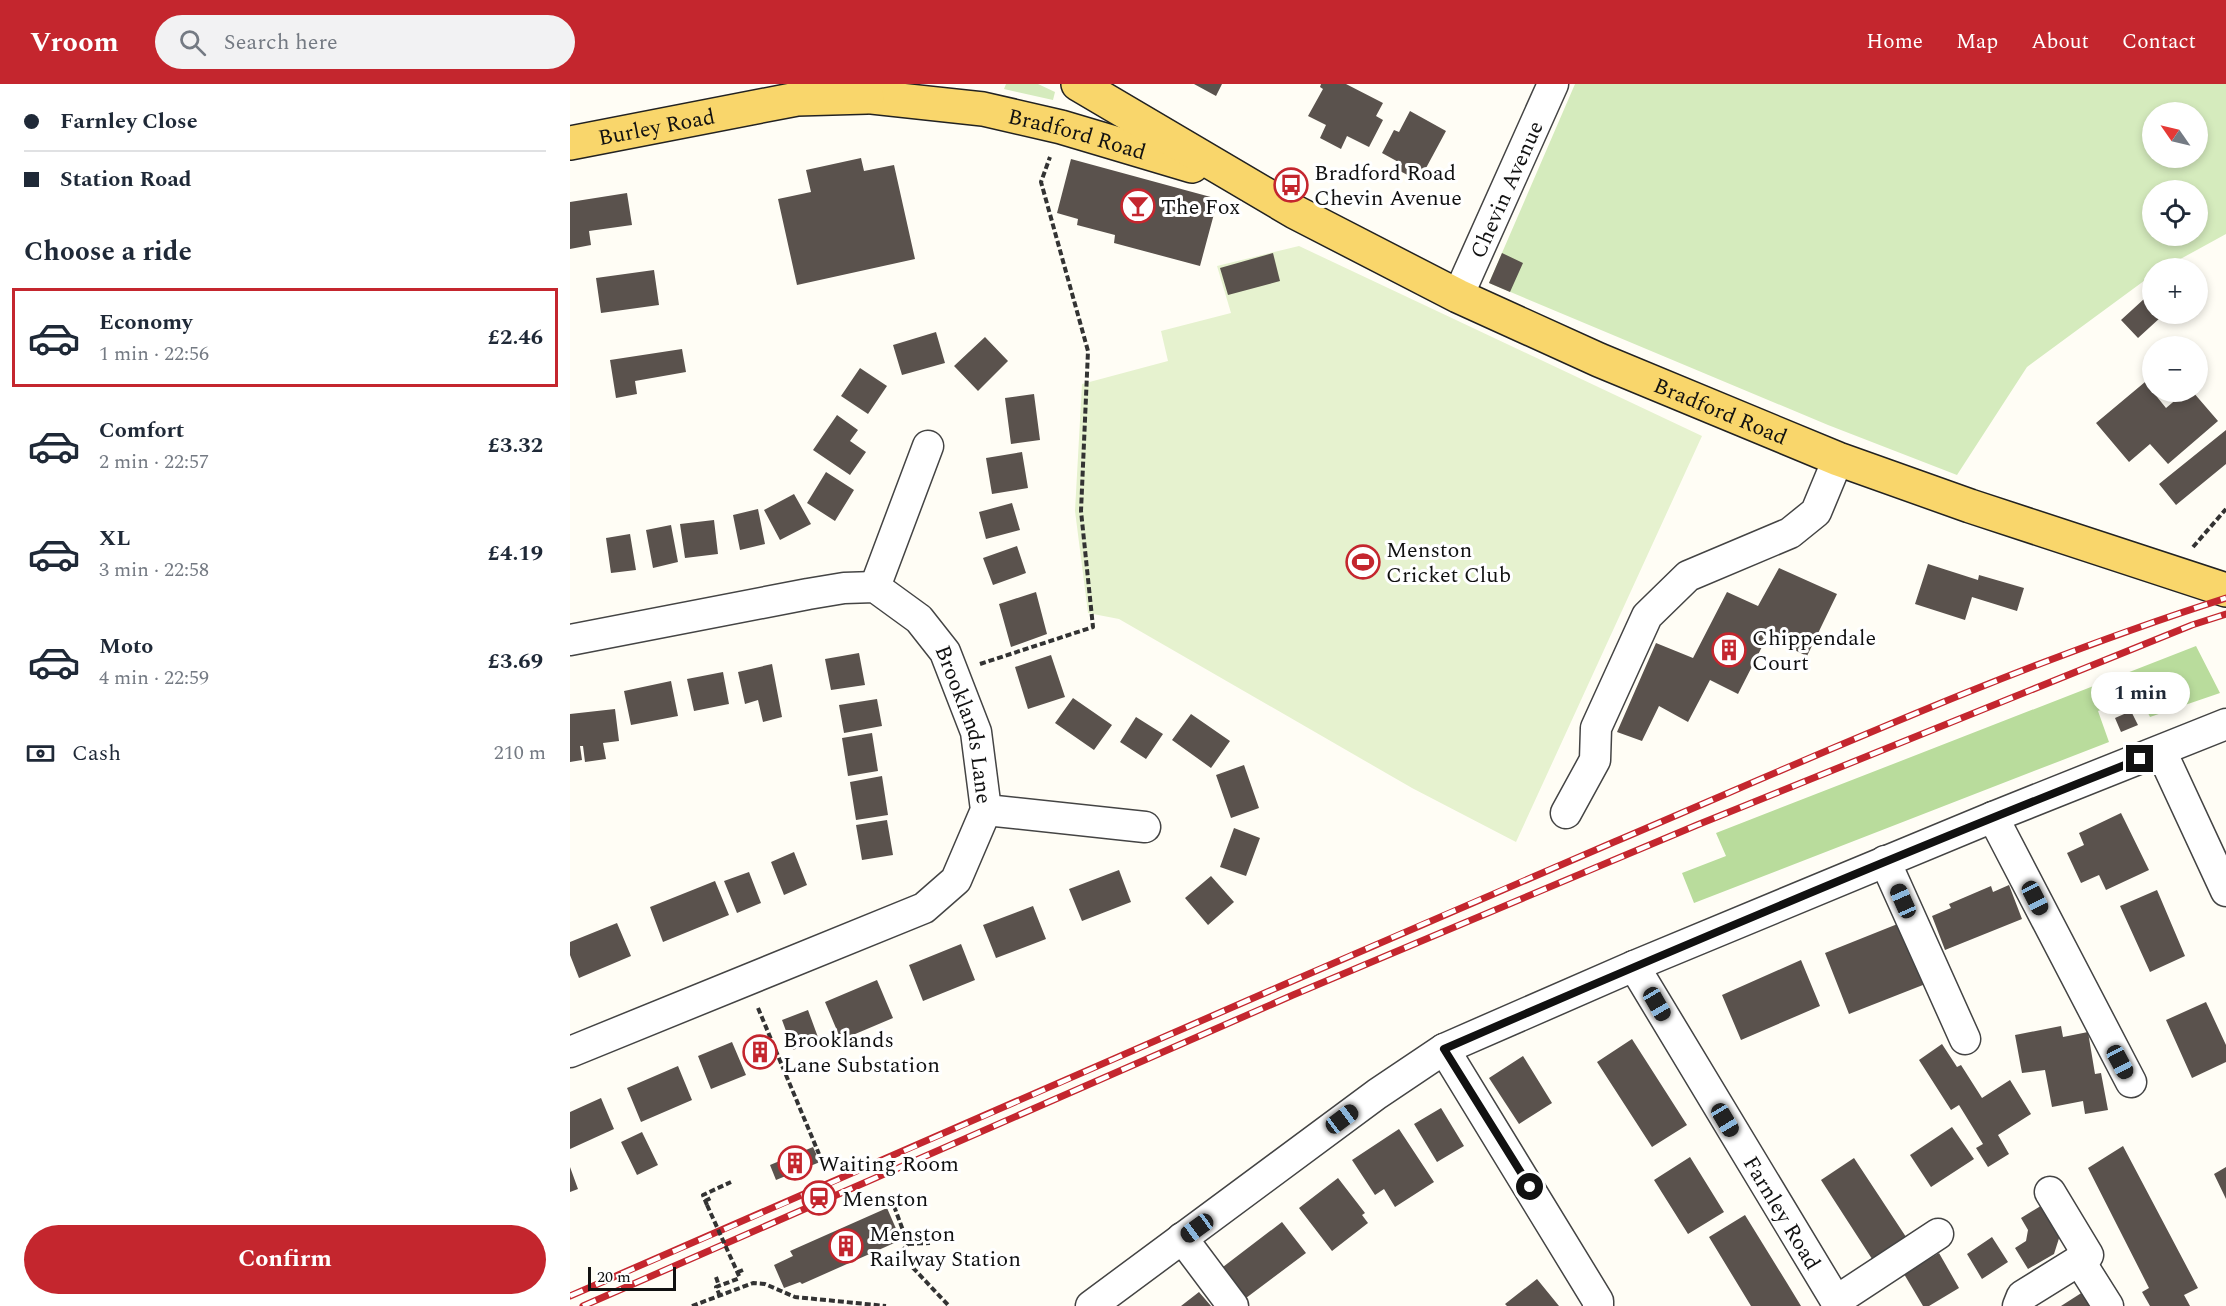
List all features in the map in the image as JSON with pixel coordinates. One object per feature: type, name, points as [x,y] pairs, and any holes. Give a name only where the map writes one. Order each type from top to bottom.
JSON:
[{"type":"main road","name":"Burley Road","points":[[742,108],[783,84]]},
{"type":"main road","points":[[843,84],[854,92],[872,98]]},
{"type":"main road","name":"Bradford Road","points":[[1078,84],[1237,180],[1458,296],[1599,360],[1838,459],[2217,587]]},
{"type":"main road","name":"Bradford Road","points":[[872,98],[918,92],[1060,127],[1237,180]]},
{"type":"main road","name":"Burley Road","points":[[570,144],[742,108],[824,97],[872,98]]},
{"type":"street","name":"Chevin Avenue","points":[[1458,296],[1553,84]]},
{"type":"street","points":[[570,640],[808,594],[844,588],[875,587],[928,446]]},
{"type":"street","points":[[1566,813],[1595,759],[1596,728],[1647,616],[1688,576],[1790,533],[1816,512],[1838,459]]},
{"type":"street","name":"Brooklands Lane","points":[[570,1052],[924,908],[956,880],[986,810],[976,732],[945,652],[920,619],[875,587]]},
{"type":"street","points":[[1090,1306],[1377,1094],[1444,1049],[1634,966],[1885,861],[2226,724]]},
{"type":"street","points":[[2161,751],[2226,891]]},
{"type":"street","points":[[986,810],[1145,827]]},
{"type":"street","points":[[1993,817],[2131,1082]]},
{"type":"street","points":[[1885,861],[1965,1039]]},
{"type":"street","name":"Farnley Road","points":[[1634,966],[1838,1304]]},
{"type":"street","points":[[1444,1049],[1554,1226],[1598,1306]]},
{"type":"street","points":[[2018,1306],[2022,1296],[2088,1255],[2050,1192]]},
{"type":"street","points":[[1838,1304],[1938,1234]]},
{"type":"street","points":[[1182,1238],[1233,1306]]},
{"type":"street","points":[[2079,1260],[2108,1306]]},
{"type":"path","points":[[953,673],[1093,627],[1081,511],[1088,351],[1041,182],[1060,127]]},
{"type":"path","points":[[2170,572],[2226,509]]},
{"type":"path","points":[[746,979],[819,1154]]},
{"type":"path","points":[[720,1296],[716,1287],[740,1278],[703,1195],[731,1182]]},
{"type":"path","points":[[705,1201],[711,1198]]},
{"type":"path","points":[[894,1206],[908,1244]]},
{"type":"path","points":[[930,1243],[908,1244],[900,1254],[949,1306]]},
{"type":"path","points":[[738,1272],[743,1270]]},
{"type":"path","points":[[716,1277],[719,1286]]},
{"type":"path","points":[[692,1306],[753,1283],[765,1284],[795,1297],[886,1306]]},
{"type":"green space","points":[[1006,84],[1038,84],[1055,92],[1053,100],[1004,89]]},
{"type":"green space","points":[[1575,84],[2226,84],[2226,234],[2208,244],[2208,180],[2142,180],[2142,246],[2204,246],[2182,258],[2142,258],[2142,282],[2027,367],[1957,475],[1828,425],[1489,283]]},
{"type":"green space","name":"Menston Cricket Club","points":[[1299,246],[1702,436],[1516,842],[1412,788],[1119,619],[1088,613],[1075,511],[1082,384],[1168,361],[1161,331],[1231,313],[1217,266]]},
{"type":"green space","points":[[2196,646],[2220,693],[2150,717],[2139,695],[2098,711],[2109,742],[1694,903],[1682,873],[1726,856],[1716,833]]},
{"type":"building","points":[[1194,84],[1222,84],[1216,96]]},
{"type":"building","points":[[1321,84],[1346,84],[1383,103],[1376,116],[1383,120],[1369,147],[1347,136],[1341,149],[1320,138],[1326,125],[1308,116],[1323,89],[1320,87]]},
{"type":"building","points":[[1410,111],[1446,131],[1419,181],[1398,170],[1402,164],[1382,153],[1394,130],[1399,132]]},
{"type":"building","points":[[861,158],[864,171],[894,165],[915,259],[797,285],[778,199],[811,192],[806,170]]},
{"type":"building","name":"The Fox","points":[[1071,159],[1218,199],[1200,266],[1114,243],[1115,235],[1077,225],[1078,219],[1057,213]]},
{"type":"building","points":[[627,193],[632,225],[589,231],[591,245],[570,249],[570,202]]},
{"type":"building","points":[[1273,253],[1280,281],[1228,295],[1220,268]]},
{"type":"building","points":[[1502,253],[1523,263],[1510,292],[1489,283]]},
{"type":"building","points":[[654,270],[659,305],[601,313],[596,278]]},
{"type":"building","points":[[2142,301],[2142,324],[2153,324],[2138,338],[2121,320]]},
{"type":"building","points":[[936,332],[945,363],[902,375],[893,345]]},
{"type":"building","points":[[985,337],[1008,361],[978,391],[954,366]]},
{"type":"building","points":[[682,349],[686,372],[635,381],[637,394],[616,398],[610,360]]},
{"type":"building","points":[[860,368],[887,386],[868,414],[841,396]]},
{"type":"building","points":[[2142,385],[2142,402],[2161,402],[2166,408],[2173,402],[2202,402],[2218,421],[2168,464],[2150,444],[2129,462],[2096,423]]},
{"type":"building","points":[[1034,394],[1040,440],[1011,444],[1005,398]]},
{"type":"building","points":[[837,415],[858,430],[850,441],[866,452],[850,475],[813,450]]},
{"type":"building","points":[[2226,430],[2226,464],[2176,505],[2159,484]]},
{"type":"building","points":[[1022,452],[1028,488],[992,494],[986,458]]},
{"type":"building","points":[[826,472],[854,490],[835,521],[807,503]]},
{"type":"building","points":[[794,494],[811,524],[780,540],[764,510]]},
{"type":"building","points":[[1012,503],[1020,530],[986,539],[979,512]]},
{"type":"building","points":[[758,509],[765,544],[740,550],[733,515]]},
{"type":"building","points":[[714,520],[718,554],[685,558],[680,524]]},
{"type":"building","points":[[671,525],[678,562],[653,568],[646,530]]},
{"type":"building","points":[[630,534],[636,570],[611,573],[606,538]]},
{"type":"building","points":[[1017,546],[1026,573],[993,585],[983,558]]},
{"type":"building","points":[[1928,564],[1978,580],[1979,575],[2024,588],[2017,611],[1972,597],[1965,620],[1915,604]]},
{"type":"building","name":"Chippendale Court","points":[[1779,568],[1837,594],[1807,656],[1767,637],[1738,694],[1710,680],[1688,722],[1659,706],[1642,741],[1617,732],[1656,643],[1693,658],[1727,592],[1758,606]]},
{"type":"building","points":[[1036,592],[1047,634],[1011,647],[999,604]]},
{"type":"building","points":[[859,653],[865,685],[831,690],[825,659]]},
{"type":"building","points":[[1051,655],[1065,697],[1028,709],[1015,667]]},
{"type":"building","points":[[772,664],[782,717],[763,722],[758,700],[745,704],[738,672]]},
{"type":"building","points":[[723,672],[729,704],[694,711],[687,679]]},
{"type":"building","points":[[671,681],[678,716],[631,725],[624,691]]},
{"type":"building","points":[[1073,698],[1112,725],[1094,750],[1055,723]]},
{"type":"building","points":[[877,699],[882,726],[844,733],[839,705]]},
{"type":"building","points":[[615,709],[619,741],[603,743],[606,759],[585,762],[583,746],[580,746],[582,760],[570,762],[570,714]]},
{"type":"building","points":[[2131,711],[2138,725],[2121,732],[2115,718]]},
{"type":"building","points":[[1191,714],[1230,741],[1211,768],[1172,740]]},
{"type":"building","points":[[1136,717],[1163,734],[1146,759],[1120,742]]},
{"type":"building","points":[[872,733],[878,771],[848,776],[842,738]]},
{"type":"building","points":[[1244,765],[1259,808],[1231,818],[1216,775]]},
{"type":"building","points":[[882,776],[888,815],[856,820],[850,782]]},
{"type":"building","points":[[2121,813],[2149,870],[2106,890],[2099,875],[2081,883],[2067,853],[2084,845],[2079,833]]},
{"type":"building","points":[[887,820],[893,855],[862,860],[856,825]]},
{"type":"building","points":[[1234,828],[1260,838],[1246,876],[1220,867]]},
{"type":"building","points":[[794,852],[807,885],[784,895],[771,862]]},
{"type":"building","points":[[1119,870],[1131,902],[1082,921],[1069,889]]},
{"type":"building","points":[[749,872],[761,903],[737,913],[724,881]]},
{"type":"building","points":[[1211,876],[1234,902],[1208,925],[1185,898]]},
{"type":"building","points":[[715,881],[729,915],[663,942],[650,907]]},
{"type":"building","points":[[2009,885],[2022,919],[1945,950],[1932,916],[1951,908],[1949,904],[1991,886],[1993,892]]},
{"type":"building","points":[[2157,890],[2185,956],[2150,972],[2120,906]]},
{"type":"building","points":[[1033,906],[1046,939],[996,958],[983,925]]},
{"type":"building","points":[[1905,921],[1928,983],[1849,1014],[1825,953]]},
{"type":"building","points":[[617,923],[631,956],[579,978],[570,955],[570,942]]},
{"type":"building","points":[[961,944],[975,980],[923,1001],[909,965]]},
{"type":"building","points":[[1801,960],[1820,1006],[1741,1040],[1722,995]]},
{"type":"building","points":[[877,980],[893,1018],[841,1040],[825,1002]]},
{"type":"building","points":[[2206,1002],[2226,1045],[2226,1062],[2192,1078],[2166,1020]]},
{"type":"building","points":[[808,1010],[819,1040],[793,1050],[782,1020]]},
{"type":"building","points":[[2061,1026],[2063,1037],[2088,1032],[2095,1074],[2101,1073],[2108,1110],[2085,1114],[2083,1101],[2052,1107],[2045,1070],[2022,1073],[2015,1035]]},
{"type":"building","name":"Brooklands Lane Substation","points":[[761,1038],[771,1062],[759,1067],[748,1043]]},
{"type":"building","points":[[1632,1039],[1687,1125],[1652,1147],[1597,1062]]},
{"type":"building","points":[[732,1042],[746,1075],[711,1089],[698,1056]]},
{"type":"building","points":[[1942,1044],[1957,1067],[1961,1065],[1982,1098],[2010,1080],[2031,1114],[1998,1135],[2009,1154],[1988,1167],[1976,1148],[1983,1144],[1959,1105],[1951,1110],[1919,1060]]},
{"type":"building","points":[[1523,1056],[1552,1103],[1519,1124],[1489,1078]]},
{"type":"building","points":[[678,1066],[692,1100],[641,1122],[627,1088]]},
{"type":"building","points":[[601,1098],[614,1129],[570,1149],[570,1112]]},
{"type":"building","points":[[1441,1108],[1464,1146],[1437,1162],[1414,1124]]},
{"type":"building","points":[[1952,1127],[1974,1159],[1931,1187],[1910,1155]]},
{"type":"building","points":[[1399,1129],[1434,1182],[1395,1207],[1384,1189],[1375,1195],[1352,1160]]},
{"type":"building","points":[[642,1132],[658,1165],[637,1175],[621,1142]]},
{"type":"building","points":[[2123,1146],[2198,1288],[2184,1295],[2190,1306],[2150,1306],[2142,1292],[2149,1288],[2088,1168]]},
{"type":"building","name":"Waiting Room","points":[[813,1147],[820,1162],[776,1180],[770,1165]]},
{"type":"building","points":[[1690,1157],[1724,1212],[1688,1234],[1654,1180]]},
{"type":"building","points":[[1854,1158],[1910,1243],[1876,1265],[1821,1180]]},
{"type":"building","points":[[570,1167],[578,1189],[570,1192]]},
{"type":"building","points":[[2226,1167],[2226,1199],[2214,1174]]},
{"type":"building","points":[[1338,1178],[1365,1213],[1362,1215],[1368,1223],[1332,1251],[1299,1208]]},
{"type":"building","points":[[2044,1204],[2061,1232],[2054,1254],[2028,1269],[2015,1248],[2026,1241],[2028,1230],[2021,1218]]},
{"type":"building","name":"Menston Railway Station","points":[[887,1208],[901,1240],[802,1284],[800,1282],[784,1288],[774,1265],[793,1256],[790,1251]]},
{"type":"building","points":[[1745,1215],[1801,1306],[1751,1306],[1709,1237]]},
{"type":"building","points":[[1282,1222],[1306,1253],[1242,1301],[1219,1270]]},
{"type":"building","points":[[1992,1237],[2008,1262],[1982,1279],[1967,1254]]},
{"type":"building","points":[[1939,1253],[1959,1288],[1929,1306],[1923,1306],[1904,1274]]},
{"type":"building","points":[[1537,1279],[1559,1306],[1507,1306],[1505,1304]]},
{"type":"building","points":[[2086,1290],[2096,1306],[2061,1306]]},
{"type":"building","points":[[1199,1292],[1211,1306],[1181,1306]]},
{"type":"railway","points":[[570,1296],[1841,745],[2070,652],[2226,598]]},
{"type":"railway","points":[[583,1306],[1293,995],[1697,825],[2192,625],[2226,614]]},
{"type":"place","name":"Bradford Road Chevin Avenue","points":[[1291,185]]},
{"type":"place","name":"The Fox","points":[[1138,206]]},
{"type":"place","name":"Menston Cricket Club","points":[[1363,562]]},
{"type":"place","name":"Chippendale Court","points":[[1729,650]]},
{"type":"place","name":"Brooklands Lane Substation","points":[[760,1052]]},
{"type":"place","name":"Waiting Room","points":[[795,1163]]},
{"type":"place","name":"Menston","points":[[819,1198]]},
{"type":"place","name":"Menston Railway Station","points":[[846,1246]]},
{"type":"route","points":[[1530,1187],[1444,1049],[1655,957],[1993,817],[2140,759]]}]
